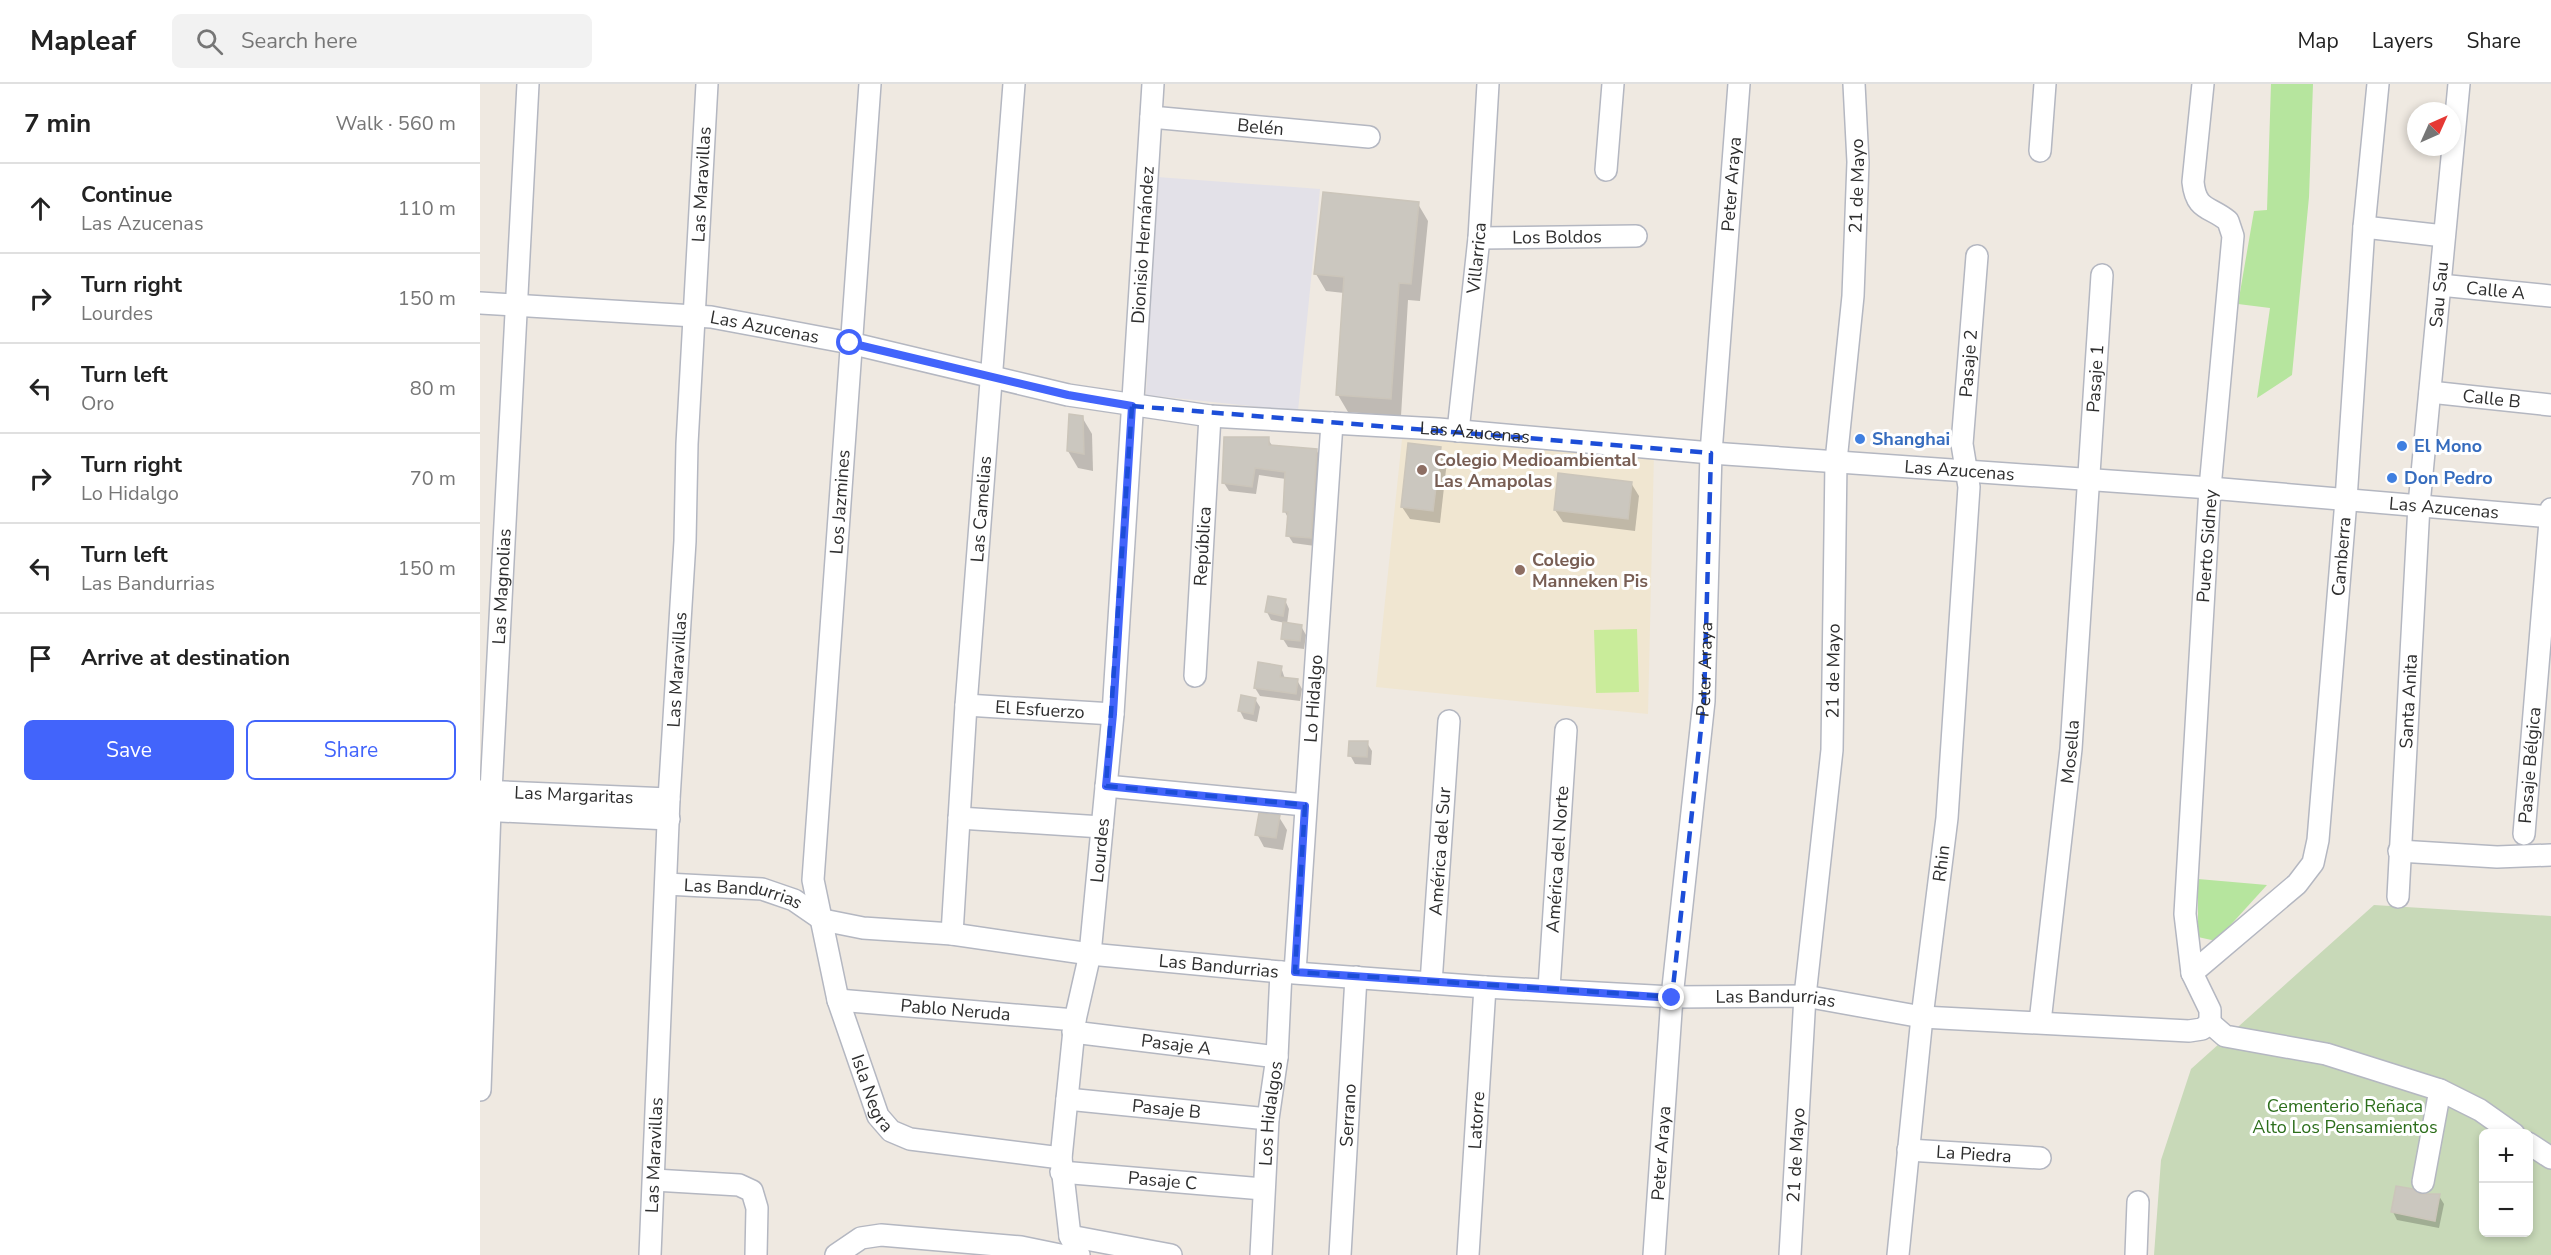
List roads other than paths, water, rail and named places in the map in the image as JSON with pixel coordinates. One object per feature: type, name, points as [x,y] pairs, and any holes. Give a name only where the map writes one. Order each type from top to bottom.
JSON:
[{"type":"street","name":"Las Magnolias","points":[[480,1090],[485,801],[528,84]]},
{"type":"street","name":"Las Maravillas","points":[[650,1255],[669,809],[685,541],[694,316],[707,84]]},
{"type":"street","name":"Los Jazmines","points":[[823,920],[813,880],[870,84]]},
{"type":"street","name":"Las Camelias","points":[[952,934],[966,705],[1014,84]]},
{"type":"street","name":"Dionisio Hernández","points":[[1132,406],[1153,84]]},
{"type":"street","name":"Villarrica","points":[[1458,431],[1479,238],[1488,84]]},
{"type":"street","points":[[1606,170],[1613,84]]},
{"type":"street","name":"Peter Araya","points":[[1654,1255],[1672,998],[1704,701],[1711,453],[1739,84]]},
{"type":"street","name":"21 de Mayo","points":[[1790,1255],[1805,996],[1832,750],[1836,461],[1853,296],[1858,162],[1854,84]]},
{"type":"street","points":[[2040,151],[2045,84]]},
{"type":"street","name":"Puerto Sidney","points":[[2203,84],[2193,182],[2195,195],[2200,204],[2228,221],[2233,236],[2210,488],[2185,914],[2192,973],[2210,1010],[2210,1023]]},
{"type":"street","name":"Camberra","points":[[2192,973],[2297,884],[2313,863],[2318,840],[2346,500],[2364,227],[2378,84]]},
{"type":"street","name":"Sau Sau","points":[[2419,505],[2459,84]]},
{"type":"street","name":"Belén","points":[[1151,117],[1370,137]]},
{"type":"street","points":[[2364,227],[2444,236]]},
{"type":"street","name":"Los Boldos","points":[[1479,238],[1636,236]]},
{"type":"street","name":"Pasaje 2","points":[[1967,471],[1962,444],[1977,255]]},
{"type":"street","name":"Pasaje 1","points":[[2088,481],[2102,275]]},
{"type":"street","name":"Calle A","points":[[2440,285],[2551,296]]},
{"type":"street","name":"Las Azucenas","points":[[480,303],[694,316],[850,343],[991,377],[1132,406],[1210,416],[1458,431],[1711,453],[2551,514]]},
{"type":"street","name":"Calle B","points":[[2430,392],[2551,405]]},
{"type":"street","name":"Lourdes","points":[[1075,1246],[1061,1165],[1074,1026],[1090,954],[1113,714],[1132,406]]},
{"type":"street","name":"República","points":[[1195,676],[1210,416]]},
{"type":"street","name":"Lo Hidalgo","points":[[1288,972],[1305,806],[1332,423]]},
{"type":"street","name":"Rhin","points":[[1898,1255],[1922,1017],[1947,818],[1968,487],[1967,471]]},
{"type":"street","name":"Mosella","points":[[2040,1022],[2071,749],[2088,481]]},
{"type":"street","name":"Santa Anita","points":[[2398,897],[2419,505]]},
{"type":"street","name":"Pasaje Bélgica","points":[[2524,834],[2551,514]]},
{"type":"street","name":"El Esfuerzo","points":[[966,705],[1113,714]]},
{"type":"street","name":"América del Sur","points":[[1431,983],[1449,720]]},
{"type":"street","name":"América del Norte","points":[[1549,988],[1566,730]]},
{"type":"street","points":[[1106,786],[1305,806]]},
{"type":"street","name":"Las Margaritas","points":[[485,801],[669,809]]},
{"type":"street","points":[[959,818],[1102,827]]},
{"type":"street","points":[[2399,851],[2497,857],[2551,855]]},
{"type":"street","name":"Las Bandurrias","points":[[666,884],[762,889],[794,900],[823,920],[862,928],[952,934],[1090,954],[1288,972],[1672,998],[1805,996],[1922,1017],[2189,1031],[2202,1029],[2210,1023]]},
{"type":"street","name":"Isla Negra","points":[[823,920],[838,1000],[878,1116],[891,1131],[910,1139],[1061,1165]]},
{"type":"street","name":"Los Hidalgos","points":[[1262,1255],[1263,1189],[1268,1119],[1288,972]]},
{"type":"street","name":"Serrano","points":[[1340,1255],[1356,977]]},
{"type":"street","name":"Latorre","points":[[1468,1255],[1485,987]]},
{"type":"street","name":"Pablo Neruda","points":[[838,1000],[1074,1026]]},
{"type":"street","points":[[2210,1023],[2224,1036],[2326,1054],[2440,1090],[2480,1110],[2507,1129]]},
{"type":"street","name":"Pasaje A","points":[[1074,1026],[1277,1057]]},
{"type":"street","points":[[2423,1182],[2440,1090]]},
{"type":"street","name":"Pasaje B","points":[[1067,1099],[1268,1119]]},
{"type":"street","points":[[2533,1146],[2551,1158]]},
{"type":"street","name":"La Piedra","points":[[1908,1150],[2040,1158]]},
{"type":"street","name":"Pasaje C","points":[[1061,1165],[1263,1189]]},
{"type":"street","points":[[654,1180],[739,1185],[752,1191],[757,1208],[756,1255]]},
{"type":"street","points":[[2136,1255],[2138,1202]]},
{"type":"street","points":[[836,1255],[861,1238],[881,1235],[1021,1247],[1060,1255]]},
{"type":"street","points":[[1075,1246],[1171,1255]]},
{"type":"place","name":"Shanghai","points":[[1860,439]]},
{"type":"place","name":"El Mono","points":[[2402,446]]},
{"type":"place","name":"Colegio Medioambiental Las Amapolas","points":[[1422,470]]},
{"type":"place","name":"Don Pedro","points":[[2392,478]]},
{"type":"place","name":"Colegio Manneken Pis","points":[[1520,570]]},
{"type":"park label","name":"Cementerio Reñaca Alto Los Pensamientos","points":[[2345,1116]]}]
